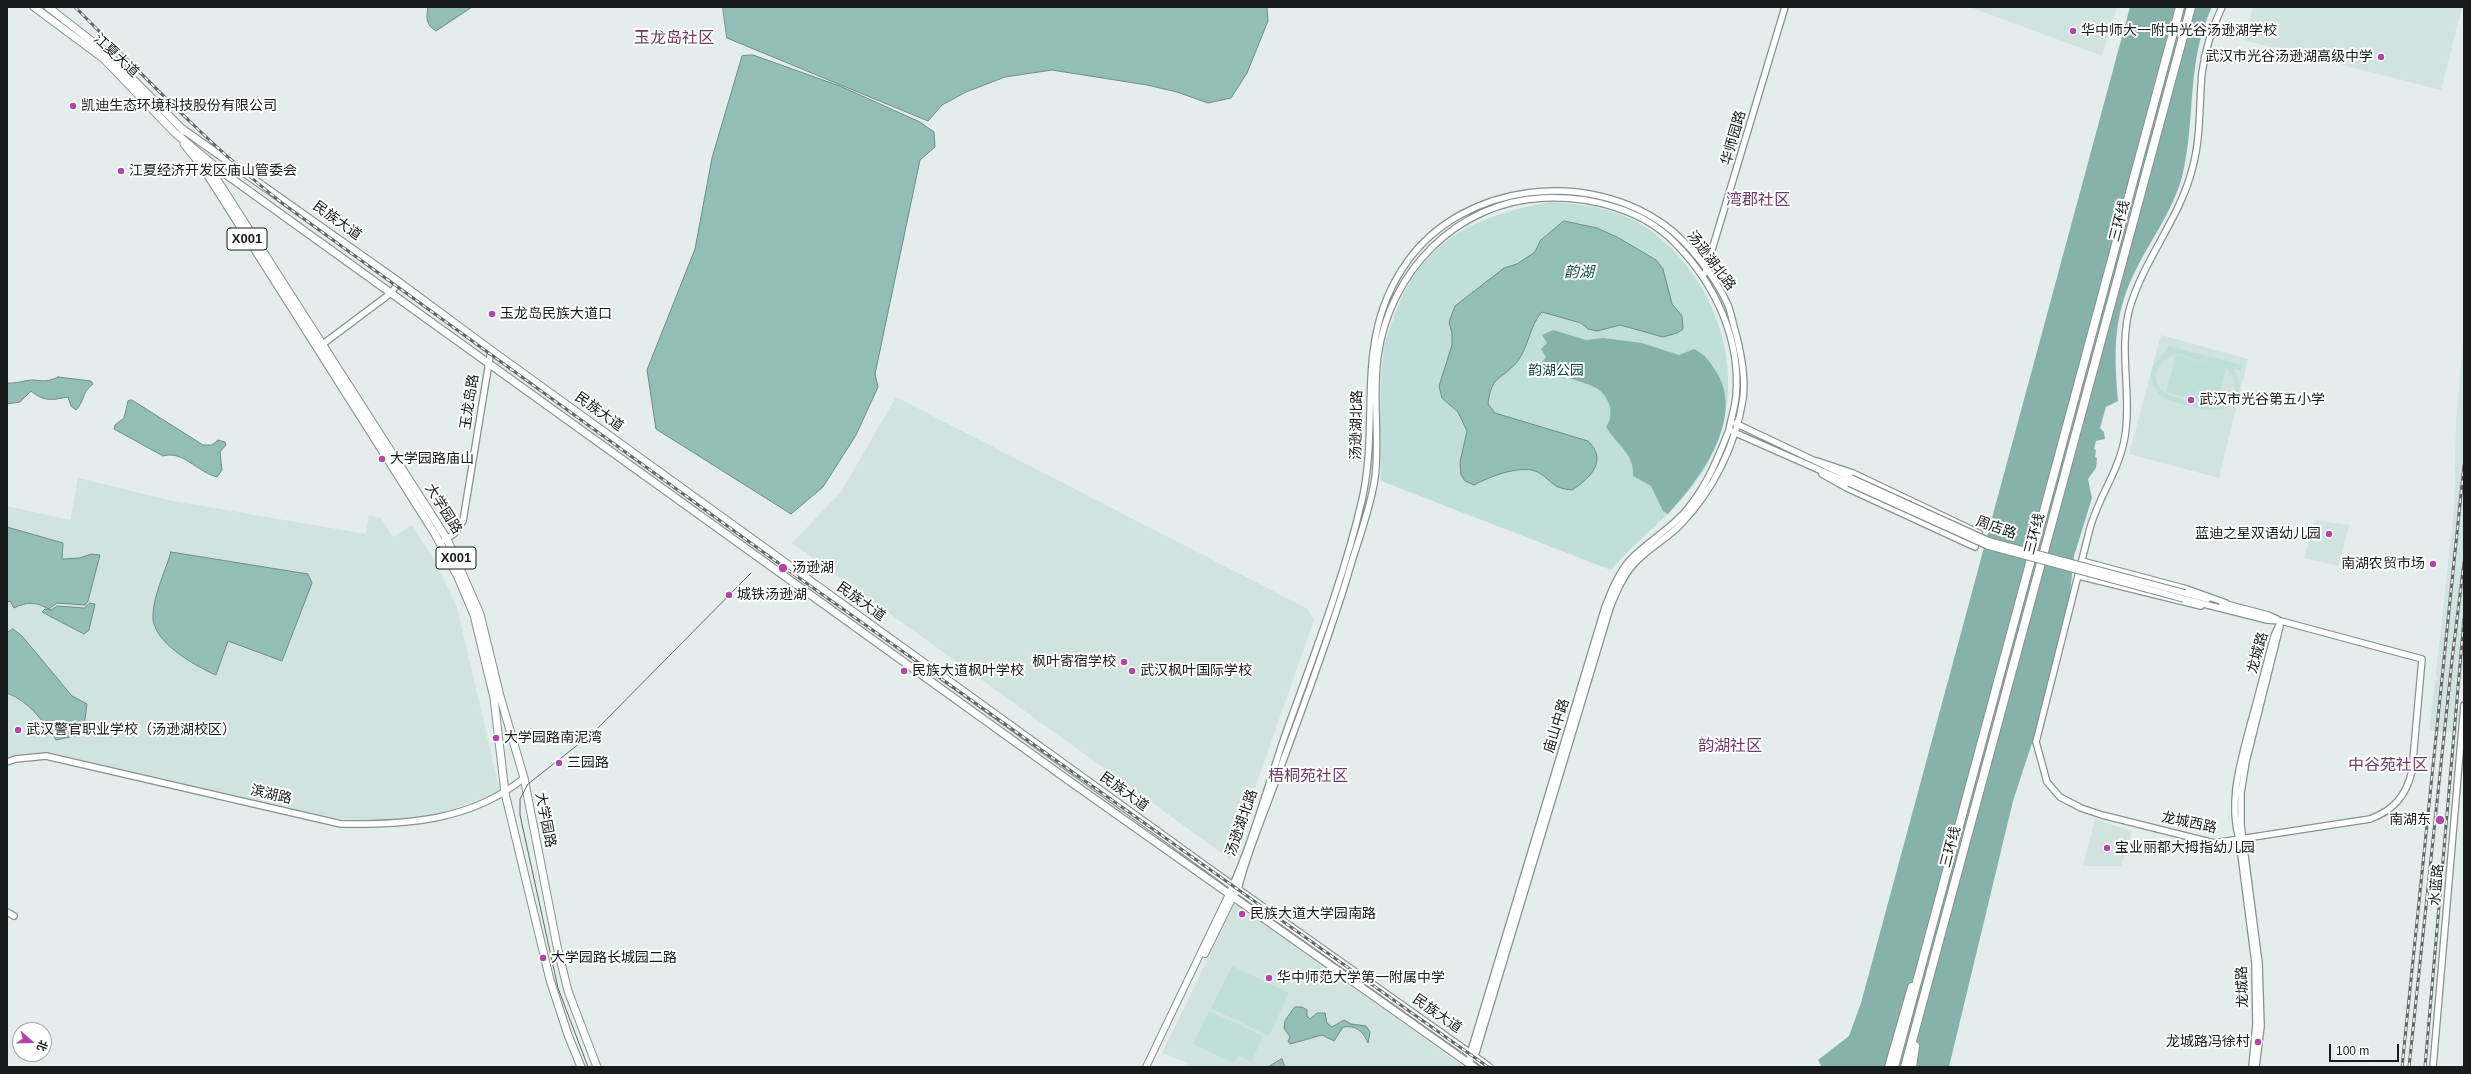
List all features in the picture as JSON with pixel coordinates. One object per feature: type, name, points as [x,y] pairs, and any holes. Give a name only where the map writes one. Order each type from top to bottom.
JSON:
[{"type":"highway","name":"三环线","points":[[1894,1067],[2180,7]]},
{"type":"highway","name":"三环线","points":[[1905,1067],[2191,7]]},
{"type":"highway","points":[[1889,1067],[1907,998],[1928,945]]},
{"type":"highway","points":[[1912,1067],[1924,998]]},
{"type":"main road","name":"江夏大道","points":[[34,7],[104,59],[174,132]]},
{"type":"main road","name":"江夏大道","points":[[48,7],[107,52],[168,114]]},
{"type":"main road","name":"大学园路","points":[[168,114],[202,155],[440,543],[457,575],[474,615],[494,698],[506,793],[550,980],[568,1035],[581,1067]]},
{"type":"main road","name":"民族大道","points":[[181,128],[399,282],[490,350],[1235,888],[1489,1067]]},
{"type":"main road","name":"民族大道","points":[[174,132],[202,155],[488,364],[1472,1066]]},
{"type":"main road","name":"大学园路","points":[[174,132],[202,166],[447,539],[480,614],[500,696],[524,778],[557,946],[568,991],[597,1067]]},
{"type":"main road","name":"汤逊湖北路","points":[[1146,1067],[1231,895]]},
{"type":"main road","name":"汤逊湖北路","points":[[1150,1067],[1231,895]]},
{"type":"main road","points":[[1472,1066],[1473,1055]]},
{"type":"street","name":"华师园路","points":[[1705,273],[1785,7]]},
{"type":"street","name":"龙城西路","points":[[2222,7],[2205,54],[2196,149],[2191,174],[2175,215],[2139,284],[2128,315],[2123,352],[2127,415],[2125,437],[2116,470],[2093,516],[2036,742],[2047,782],[2060,797],[2081,808],[2102,815],[2214,843],[2370,819],[2383,814],[2402,799],[2408,787],[2412,771],[2422,659]]},
{"type":"street","name":"汤逊湖北路","points":[[1235,888],[1328,615],[1361,504],[1369,465],[1371,360],[1377,321],[1396,278],[1420,245],[1454,219],[1472,208],[1504,195],[1547,191],[1583,194],[1610,199],[1632,206],[1666,226],[1689,247],[1705,273],[1727,302],[1741,354],[1744,374],[1743,397],[1737,424]]},
{"type":"street","name":"汤逊湖北路","points":[[1231,895],[1235,888],[1335,618],[1368,506],[1375,477],[1378,357],[1385,322],[1404,281],[1415,264],[1440,239],[1489,208],[1528,199],[1568,199],[1607,205],[1630,213],[1650,224],[1668,236],[1705,273],[1720,305],[1730,337],[1736,374],[1736,396],[1729,430]]},
{"type":"street","points":[[320,346],[391,293],[399,282]]},
{"type":"street","name":"玉龙岛路","points":[[440,543],[461,528],[463,521],[490,350]]},
{"type":"street","name":"周店路","points":[[1731,422],[1817,461],[1850,481]]},
{"type":"street","name":"庙山中路","points":[[1473,1055],[1610,608],[1620,585],[1633,565],[1679,526],[1697,506],[1718,472],[1737,424]]},
{"type":"street","points":[[1729,430],[1735,432]]},
{"type":"street","name":"庙山中路","points":[[1473,1055],[1605,606],[1615,582],[1629,561],[1675,523],[1693,503],[1713,470],[1729,430]]},
{"type":"street","name":"周店路","points":[[1735,432],[1814,468],[1850,481],[1989,541],[2185,596],[2422,659]]},
{"type":"street","points":[[1817,461],[1853,473],[1979,533]]},
{"type":"street","points":[[1814,468],[1847,488],[1975,547]]},
{"type":"street","points":[[2082,561],[2187,589],[2225,606]]},
{"type":"street","points":[[2079,576],[2183,603],[2225,606]]},
{"type":"street","name":"龙城路","points":[[2252,1067],[2256,1024],[2255,963],[2241,839],[2242,784],[2279,638],[2281,621]]},
{"type":"street","name":"水蓝路","points":[[2433,1067],[2464,705]]},
{"type":"street","name":"滨湖路","points":[[7,762],[16,759],[46,756],[341,824],[386,825],[448,817],[506,793],[524,778]]},
{"type":"street","name":"龙城路","points":[[2241,839],[2259,963],[2261,1026],[2256,1067]]},
{"type":"street","points":[[7,912],[14,916]]},
{"type":"shaded area","name":"华中师大一附中光谷汤逊湖学校","points":[[1970,7],[2117,7],[2102,56]]},
{"type":"shaded area","name":"武汉市光谷汤逊湖高级中学","points":[[2253,7],[2462,7],[2441,90],[2244,40]]},
{"type":"shaded area","points":[[2464,329],[2464,658],[2459,693],[2457,733],[2429,731],[2435,680],[2438,679],[2436,673],[2454,510],[2456,423]]},
{"type":"shaded area","name":"武汉市光谷第五小学","points":[[2161,335],[2248,359],[2219,478],[2129,454]]},
{"type":"shaded area","name":"武汉枫叶国际学校","points":[[896,397],[1308,609],[1314,620],[1230,859],[792,543],[841,492]]},
{"type":"shaded area","points":[[78,478],[173,501],[366,534],[369,515],[381,518],[393,537],[412,525],[434,560],[457,607],[500,792],[439,814],[391,821],[333,819],[35,753],[7,757],[7,506],[70,520]]},
{"type":"shaded area","name":"蓝迪之星双语幼儿园","points":[[2315,520],[2349,525],[2339,566],[2304,558]]},
{"type":"shaded area","name":"宝业丽都大拇指幼儿园","points":[[2095,819],[2132,831],[2121,866],[2083,866]]},
{"type":"shaded area","name":"华中师范大学第一附属中学","points":[[1235,903],[1464,1067],[1187,1067],[1188,1063],[1162,1053]]},
{"type":"green space","points":[[2130,7],[2212,7],[2198,48],[2187,152],[2178,190],[2163,222],[2136,269],[2129,285],[2120,314],[2116,338],[2116,376],[2118,401],[2106,407],[2100,428],[2104,432],[2105,439],[2096,441],[2094,449],[2096,450],[2095,457],[2097,458],[2096,468],[2088,479],[2092,498],[2074,556],[2069,603],[2032,743],[2013,801],[1949,1067],[1822,1067],[1818,1060],[1849,1036],[1861,1003]]},
{"type":"green space","name":"韵湖公园","points":[[1550,202],[1590,206],[1628,217],[1651,231],[1676,253],[1696,279],[1712,307],[1722,338],[1728,370],[1727,402],[1720,434],[1707,465],[1686,494],[1611,570],[1381,481],[1380,397],[1384,348],[1394,317],[1405,291],[1419,269],[1435,250],[1454,236],[1475,224],[1498,215]]},
{"type":"green space","points":[[1553,330],[1586,340],[1603,338],[1642,343],[1679,355],[1694,349],[1705,356],[1717,373],[1724,391],[1726,410],[1722,429],[1715,448],[1705,467],[1668,514],[1663,511],[1651,486],[1633,476],[1633,468],[1628,455],[1606,427],[1610,417],[1610,406],[1601,391],[1583,382],[1536,370],[1546,357],[1541,349],[1547,343],[1542,335]]},
{"type":"green space","points":[[2168,346],[2242,365],[2241,370],[2234,369],[2240,385],[2233,403],[2220,410],[2212,410],[2185,405],[2162,397],[2155,389],[2151,376],[2155,363]],"holes":[[[2178,354],[2225,368],[2176,355],[2166,392],[2215,406],[2174,397],[2164,392],[2159,387],[2156,381],[2156,375],[2161,363],[2166,359]],[[2226,368],[2231,373],[2233,378],[2234,390],[2228,400],[2216,406]]]},
{"type":"green space","points":[[1232,966],[1289,993],[1269,1036],[1211,1008]]},
{"type":"green space","points":[[1209,1011],[1263,1036],[1251,1062],[1238,1055],[1234,1063],[1193,1044]]},
{"type":"water","points":[[428,7],[472,7],[436,31],[430,26],[428,21]]},
{"type":"water","points":[[723,7],[1267,7],[1268,21],[1247,73],[1231,98],[1208,103],[1177,92],[1147,85],[1052,70],[1005,77],[966,92],[942,105],[928,121],[727,38]]},
{"type":"water","points":[[753,55],[840,86],[920,122],[934,132],[935,147],[920,160],[875,374],[878,387],[856,435],[823,487],[791,514],[656,429],[647,370],[695,249],[712,158],[742,56]]},
{"type":"water","name":"韵湖","points":[[1564,221],[1597,228],[1617,237],[1656,260],[1663,269],[1672,304],[1682,316],[1683,329],[1677,333],[1663,337],[1620,325],[1597,331],[1588,329],[1581,323],[1542,312],[1534,324],[1521,356],[1512,368],[1498,379],[1492,388],[1489,395],[1488,404],[1495,413],[1588,441],[1594,448],[1597,455],[1595,468],[1585,480],[1572,490],[1558,487],[1541,474],[1526,470],[1507,472],[1474,485],[1465,481],[1461,475],[1460,462],[1467,431],[1458,412],[1442,398],[1439,386],[1452,345],[1452,333],[1449,322],[1455,306],[1504,268],[1517,264],[1535,252],[1540,241]]},
{"type":"water","points":[[58,377],[91,381],[93,384],[89,387],[76,410],[71,406],[68,397],[44,399],[31,391],[20,402],[7,404],[7,383],[30,380],[46,381]]},
{"type":"water","points":[[132,400],[203,445],[212,445],[218,440],[225,442],[226,445],[220,452],[222,470],[217,477],[177,456],[163,456],[114,429],[115,425],[124,418],[128,401]]},
{"type":"water","points":[[7,527],[63,543],[62,559],[80,558],[91,554],[100,555],[88,601],[85,605],[57,603],[49,609],[40,605],[28,603],[14,608],[10,601],[7,602]]},
{"type":"water","points":[[171,552],[308,574],[312,583],[282,661],[228,641],[216,675],[186,659],[166,643],[154,624],[153,614],[158,591]]},
{"type":"water","points":[[90,603],[95,604],[89,630],[84,634],[42,612],[45,609],[51,610],[57,606],[84,608]]},
{"type":"water","points":[[13,629],[22,636],[72,696],[87,704],[83,734],[56,740],[35,712],[22,701],[7,693],[7,633]]},
{"type":"water","points":[[1295,1007],[1302,1007],[1307,1010],[1307,1016],[1310,1019],[1317,1013],[1325,1013],[1327,1023],[1332,1027],[1344,1020],[1351,1024],[1366,1026],[1370,1032],[1368,1043],[1364,1035],[1355,1028],[1343,1027],[1334,1041],[1322,1035],[1290,1044],[1288,1041],[1290,1037],[1284,1028],[1285,1021]]},
{"type":"water","points":[[1282,1059],[1285,1067],[1268,1067]]},
{"type":"tram line","points":[[588,1067],[558,988],[520,815],[520,799],[528,784],[594,732],[751,573]]},
{"type":"railway","points":[[75,7],[202,133],[282,203],[788,570],[1488,1067]]},
{"type":"railway","points":[[2402,1067],[2464,465]]},
{"type":"railway","points":[[2409,1067],[2452,660],[2464,562]]},
{"type":"railway","points":[[2425,1067],[2464,619]]},
{"type":"place","name":"华中师大一附中光谷汤逊湖学校","points":[[2073,31]]},
{"type":"place","name":"武汉市光谷汤逊湖高级中学","points":[[2381,57]]},
{"type":"place","name":"凯迪生态环境科技股份有限公司","points":[[73,106]]},
{"type":"place","name":"江夏经济开发区庙山管委会","points":[[121,171]]},
{"type":"place","name":"玉龙岛民族大道口","points":[[492,314]]},
{"type":"place","name":"武汉市光谷第五小学","points":[[2191,400]]},
{"type":"place","name":"大学园路庙山","points":[[382,459]]},
{"type":"place","name":"蓝迪之星双语幼儿园","points":[[2329,534]]},
{"type":"place","name":"南湖农贸市场","points":[[2433,564]]},
{"type":"place","name":"汤逊湖","points":[[783,568]]},
{"type":"place","name":"城铁汤逊湖","points":[[729,595]]},
{"type":"place","name":"枫叶寄宿学校","points":[[1124,662]]},
{"type":"place","name":"民族大道枫叶学校","points":[[904,671]]},
{"type":"place","name":"武汉枫叶国际学校","points":[[1132,671]]},
{"type":"place","name":"武汉警官职业学校（汤逊湖校区）","points":[[18,730]]},
{"type":"place","name":"大学园路南泥湾","points":[[496,738]]},
{"type":"place","name":"三园路","points":[[559,763]]},
{"type":"place","name":"南湖东","points":[[2440,820]]},
{"type":"place","name":"宝业丽都大拇指幼儿园","points":[[2107,848]]},
{"type":"place","name":"民族大道大学园南路","points":[[1242,914]]},
{"type":"place","name":"大学园路长城园二路","points":[[543,958]]},
{"type":"place","name":"华中师范大学第一附属中学","points":[[1269,978]]},
{"type":"place","name":"龙城路冯徐村","points":[[2258,1042]]},
{"type":"district","name":"玉龙岛社区","points":[[674,39]]},
{"type":"district","name":"湾郡社区","points":[[1758,201]]},
{"type":"district","name":"韵湖社区","points":[[1730,747]]},
{"type":"district","name":"中谷苑社区","points":[[2388,766]]},
{"type":"district","name":"梧桐苑社区","points":[[1308,777]]}]
